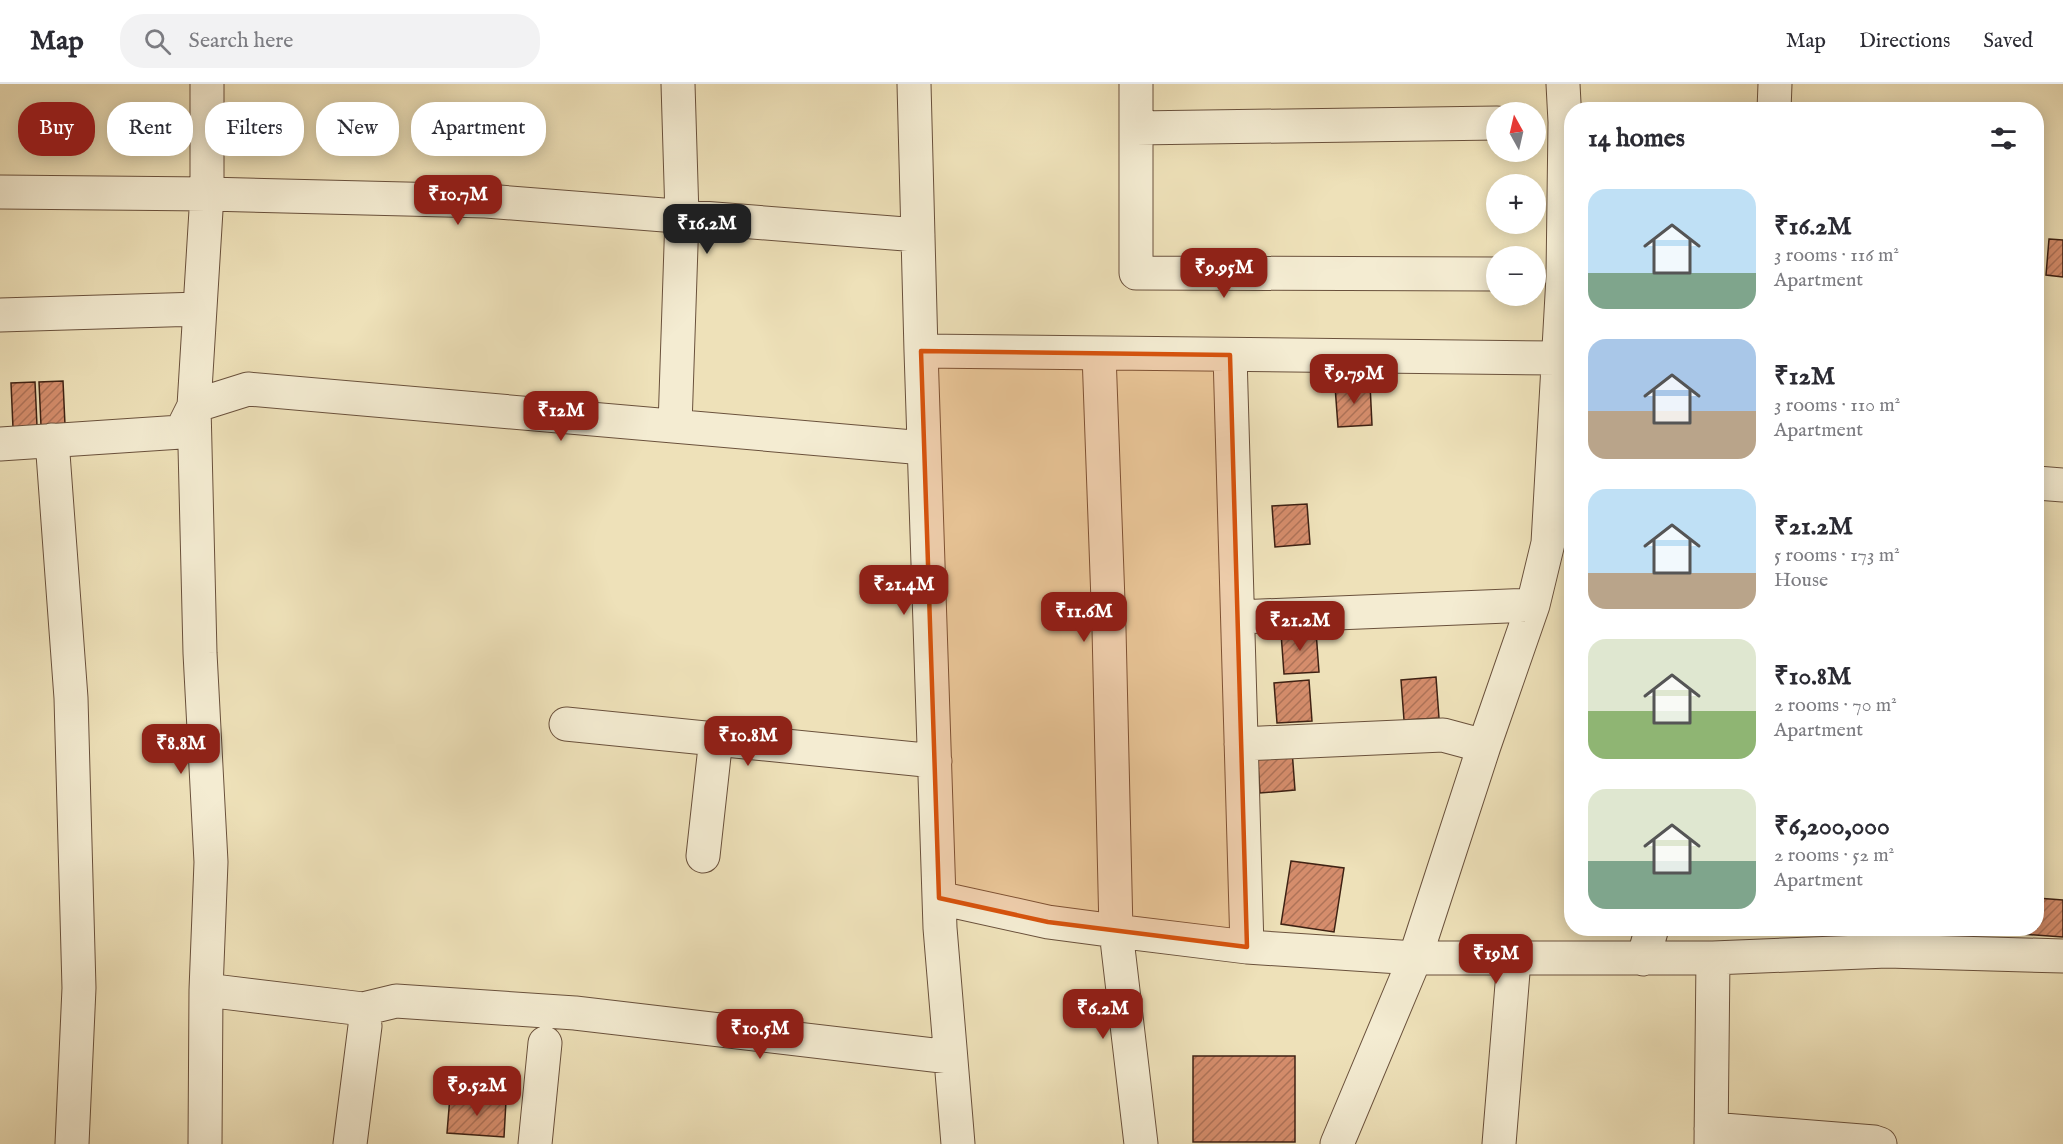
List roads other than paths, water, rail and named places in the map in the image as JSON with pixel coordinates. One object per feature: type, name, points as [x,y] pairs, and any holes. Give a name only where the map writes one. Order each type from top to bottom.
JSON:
[{"type":"street","points":[[205,1144],[206,990],[211,862],[200,653],[194,405],[207,194],[207,84]]},
{"type":"street","points":[[675,426],[682,216],[678,84]]},
{"type":"street","points":[[914,84],[939,898],[957,1144]]},
{"type":"street","points":[[1136,84],[1136,273],[1486,274]]},
{"type":"street","points":[[1337,1144],[1415,958],[1533,605],[1548,543],[1563,431],[1557,358],[1563,277],[1550,122],[1563,84]]},
{"type":"street","points":[[1774,102],[1775,84]]},
{"type":"street","points":[[1136,128],[1486,123]]},
{"type":"street","points":[[0,192],[207,194],[486,201],[918,235]]},
{"type":"street","points":[[0,315],[200,309]]},
{"type":"street","points":[[921,351],[1557,358]]},
{"type":"street","points":[[1099,354],[1116,931],[1141,1144]]},
{"type":"street","points":[[1230,355],[1247,947]]},
{"type":"street","points":[[0,444],[181,432],[194,405],[248,389],[924,448]]},
{"type":"street","points":[[52,440],[72,698],[79,988],[72,1144]]},
{"type":"street","points":[[2044,484],[2063,485]]},
{"type":"street","points":[[1238,617],[1533,605]]},
{"type":"street","points":[[566,724],[935,761]]},
{"type":"street","points":[[1241,744],[1443,735],[1484,746]]},
{"type":"street","points":[[703,856],[716,738]]},
{"type":"street","points":[[939,898],[1048,922],[1116,931],[1247,947],[1415,958],[1514,960],[1647,944],[1713,958],[1887,951],[1997,941],[2063,956]]},
{"type":"street","points":[[1713,958],[1711,1137],[1880,1144]]},
{"type":"street","points":[[1499,1144],[1514,960]]},
{"type":"street","points":[[206,990],[363,1009],[396,1001],[575,1013],[950,1057]]},
{"type":"street","points":[[350,1144],[365,1026]]},
{"type":"street","points":[[535,1144],[545,1043]]}]
